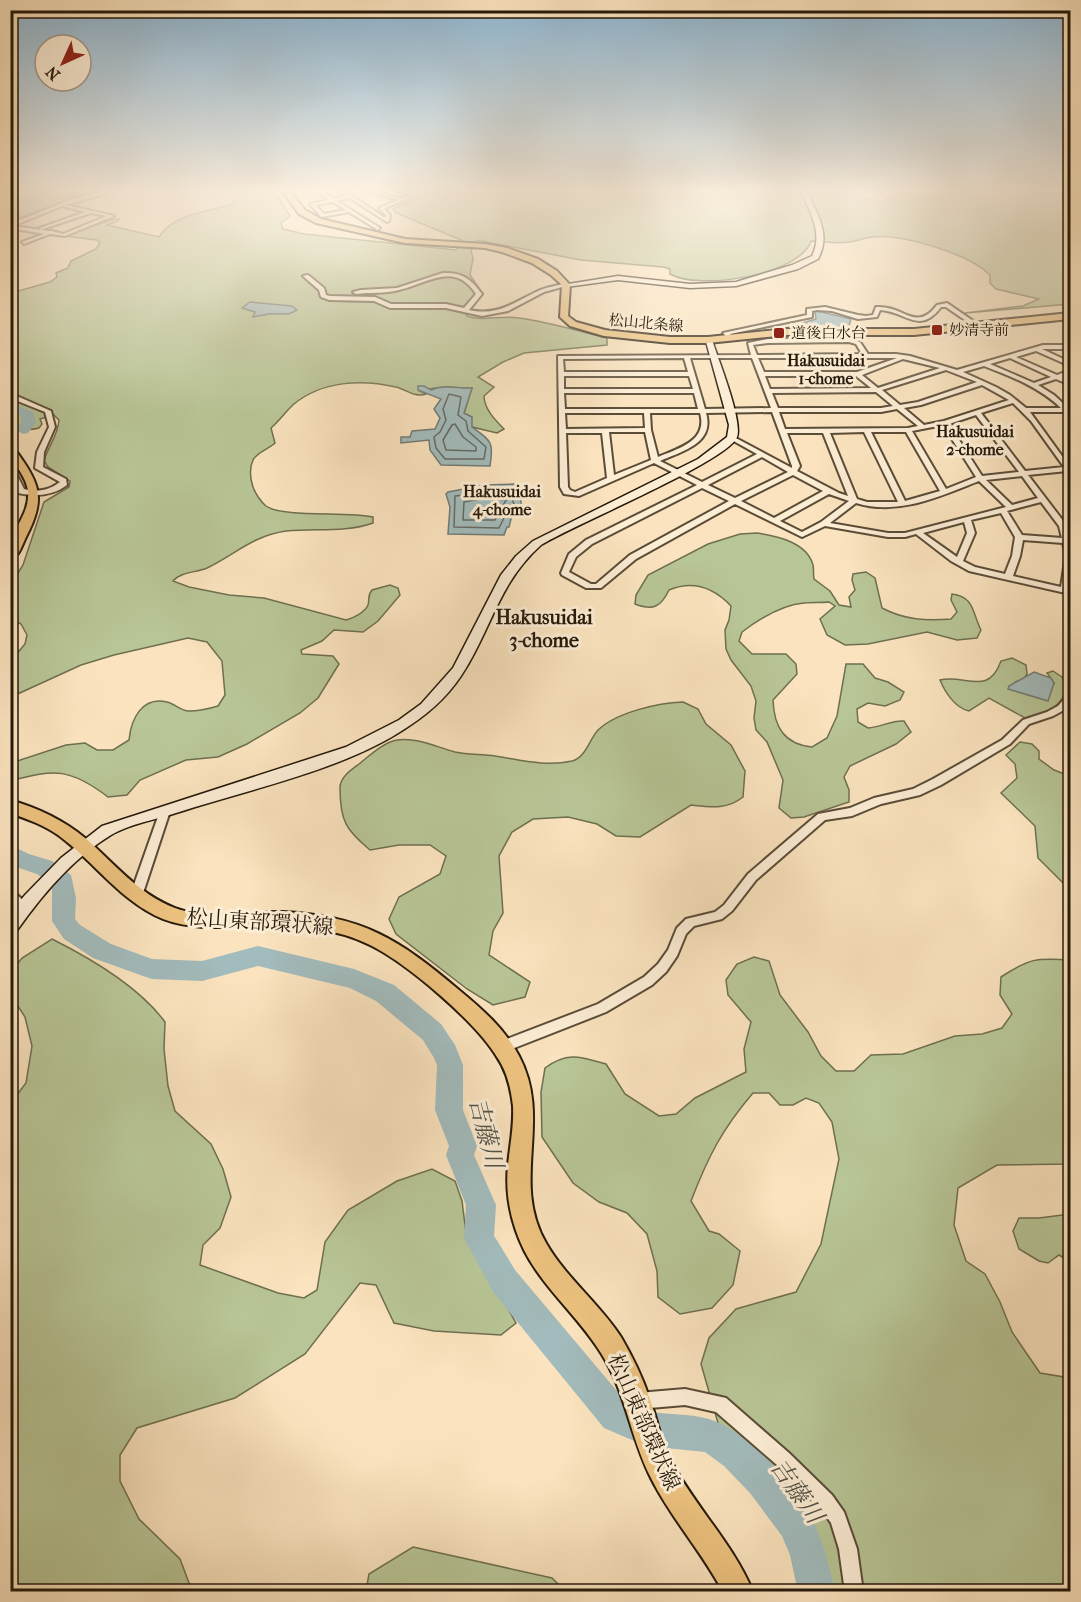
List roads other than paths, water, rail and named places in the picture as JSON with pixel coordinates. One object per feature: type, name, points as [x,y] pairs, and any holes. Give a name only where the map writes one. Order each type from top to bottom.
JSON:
[{"type":"main road","points":[[539,264],[554,273],[566,285]]},
{"type":"main road","name":"松山北条線","points":[[566,285],[563,315],[569,322],[581,328],[649,338],[708,340],[787,332],[914,332],[1071,316]]},
{"type":"main road","points":[[10,450],[31,481],[35,495],[26,524],[10,555]]},
{"type":"main road","name":"松山東部環状線","points":[[10,806],[41,818],[65,832],[135,896],[173,915],[195,920],[302,921],[332,925],[362,934],[391,947],[481,1020],[504,1046],[516,1071],[524,1105],[519,1197],[529,1236],[555,1278],[596,1323],[623,1366],[659,1466],[739,1592]]},
{"type":"street","points":[[306,276],[322,289],[324,297],[344,300],[375,299],[390,306],[437,306],[482,314],[513,307],[547,289],[566,285],[618,278],[715,287],[748,282],[804,264]]},
{"type":"street","points":[[356,292],[395,289],[436,277],[461,275],[469,279],[479,294],[466,310]]},
{"type":"street","points":[[730,338],[726,333],[780,321],[801,319],[810,316],[809,310],[819,307],[848,317],[863,318],[875,316],[878,308],[887,307],[914,320],[936,315],[939,306],[947,305],[977,326]]},
{"type":"street","points":[[10,927],[40,888],[83,847],[107,830],[325,761],[369,742],[404,722],[445,689],[455,676],[477,635],[506,573],[527,551],[557,531],[707,459],[732,438],[734,425],[708,340]]},
{"type":"street","points":[[761,455],[589,542],[572,556],[565,573],[589,586],[598,586],[633,557],[793,471],[796,466],[750,344],[768,341],[850,340],[858,343],[866,357]]},
{"type":"street","points":[[956,372],[1036,349],[1062,345],[1071,347]]},
{"type":"street","points":[[1036,349],[1071,364]]},
{"type":"street","points":[[1010,356],[1071,383]]},
{"type":"street","points":[[687,357],[702,410],[705,428],[702,435],[687,447],[655,462],[576,494],[567,492],[564,487],[560,357],[687,357],[907,357],[924,360],[981,383],[1013,400],[1024,410],[1070,470]]},
{"type":"street","points":[[762,374],[858,374],[907,357]]},
{"type":"street","points":[[983,363],[1033,385],[1056,399],[1069,411]]},
{"type":"street","points":[[768,390],[877,390],[946,368]]},
{"type":"street","points":[[1033,385],[1071,372]]},
{"type":"street","points":[[561,374],[691,374]]},
{"type":"street","points":[[858,374],[924,428]]},
{"type":"street","points":[[562,411],[900,408],[981,383]]},
{"type":"street","points":[[562,391],[696,391]]},
{"type":"street","points":[[10,395],[48,411],[52,427],[45,438],[39,468],[62,479],[64,483],[49,492],[35,495],[21,491],[10,469]]},
{"type":"street","points":[[783,431],[924,428],[1013,400]]},
{"type":"street","points":[[647,410],[648,430],[655,462]]},
{"type":"street","points":[[1024,410],[1069,411]]},
{"type":"street","points":[[919,533],[959,562],[983,572],[1068,591],[1070,555],[1067,526],[1041,500],[1023,472],[977,412]]},
{"type":"street","points":[[945,423],[980,478],[1007,509],[1019,537],[1016,556],[1008,579]]},
{"type":"street","points":[[564,431],[648,430]]},
{"type":"street","points":[[908,430],[945,493]]},
{"type":"street","points":[[605,431],[611,480]]},
{"type":"street","points":[[826,431],[854,501]]},
{"type":"street","points":[[867,431],[903,504]]},
{"type":"street","points":[[732,438],[829,492],[854,501],[879,505],[903,504],[945,493],[980,478],[1023,472],[1070,470]]},
{"type":"street","points":[[655,462],[801,535],[824,524],[854,501]]},
{"type":"street","points":[[774,521],[829,492]]},
{"type":"street","points":[[824,524],[888,535],[919,533],[1041,500]]},
{"type":"street","points":[[959,562],[971,533],[967,520]]},
{"type":"street","points":[[1019,537],[1068,541]]},
{"type":"street","points":[[504,1046],[602,1008],[648,981],[662,968],[690,922],[718,916],[728,908],[752,876],[822,817],[852,812],[878,801],[916,792],[1006,742],[1026,722],[1050,714],[1071,699]]},
{"type":"street","points":[[135,896],[165,811]]},
{"type":"street","points":[[10,895],[23,908]]},
{"type":"street","points":[[639,1406],[662,1397],[685,1397],[720,1404],[783,1458],[826,1501],[838,1518],[848,1549],[854,1592]]},
{"type":"water","points":[[250,302],[292,306],[297,310],[289,314],[253,317],[255,312],[242,308]]},
{"type":"water","points":[[815,312],[851,319],[848,329],[783,329],[816,319]]},
{"type":"water","points":[[418,386],[431,390],[446,387],[472,388],[464,413],[472,417],[472,427],[490,442],[492,451],[490,466],[441,465],[430,450],[429,440],[401,443],[401,437],[410,437],[412,431],[435,429],[440,418],[434,409],[441,399],[418,390]]},
{"type":"water","points":[[514,484],[521,502],[521,515],[512,515],[504,535],[448,534],[450,507],[446,494],[448,492],[485,485]]},
{"type":"water","points":[[1034,672],[1051,678],[1054,683],[1048,701],[1008,689],[1009,686]]},
{"type":"waterway","name":"吉藤川","points":[[10,406],[26,412],[29,422],[23,430]]},
{"type":"waterway","name":"吉藤川","points":[[10,853],[22,861],[44,867],[63,881],[64,921],[72,932],[102,951],[152,969],[202,971],[258,956],[354,979],[385,993],[432,1032],[446,1053],[450,1065],[449,1110],[463,1146],[460,1155],[481,1205],[479,1238],[504,1281],[616,1416],[646,1429],[699,1434],[714,1438],[736,1454],[775,1496],[794,1523],[808,1555],[817,1592]]},
{"type":"place","name":"妙清寺前","points":[[937,330]]},
{"type":"place","name":"道後白水台","points":[[779,333]]},
{"type":"district","name":"Hakusuidai 1-chome","points":[[826,369]]},
{"type":"district","name":"Hakusuidai 2-chome","points":[[975,440]]},
{"type":"district","name":"Hakusuidai 4-chome","points":[[502,500]]},
{"type":"district","name":"Hakusuidai 3-chome","points":[[544,628]]}]
